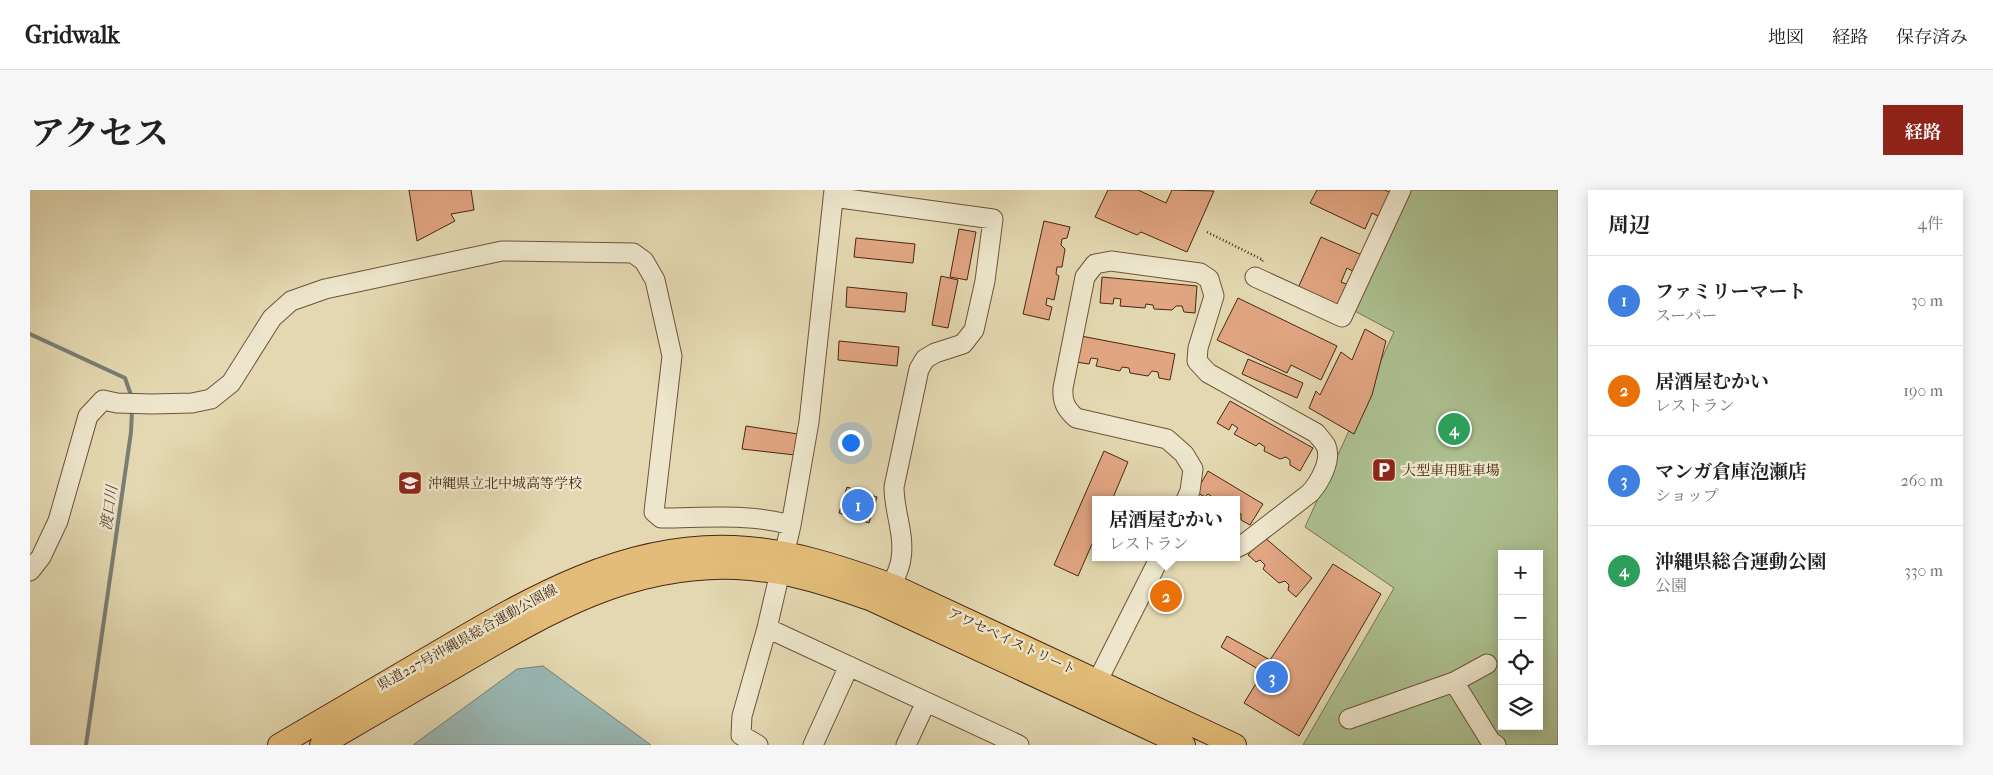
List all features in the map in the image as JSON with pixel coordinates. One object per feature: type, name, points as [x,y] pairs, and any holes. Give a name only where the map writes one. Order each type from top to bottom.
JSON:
[{"type":"main road","name":"県道227号沖縄県総合運動公園線","points":[[279,745],[502,614],[570,580],[617,562],[665,552],[733,546],[782,562]]},
{"type":"main road","name":"アワセベイストリート","points":[[782,562],[850,570],[892,586],[1235,745]]},
{"type":"main road","name":"アワセベイストリート","points":[[782,562],[826,584],[872,600],[1184,745]]},
{"type":"main road","name":"県道227号沖縄県総合運動公園線","points":[[321,745],[525,626],[579,599],[626,582],[664,573],[736,568],[782,562]]},
{"type":"street","points":[[1255,277],[1342,317],[1401,190]]},
{"type":"street","points":[[758,745],[741,735],[742,716],[767,628],[791,525],[809,422],[834,194],[993,219],[985,281],[974,330],[964,344],[935,353],[925,359],[919,369],[894,488],[894,500],[902,541],[901,560],[892,586]]},
{"type":"street","points":[[30,571],[41,557],[58,521],[88,416],[103,400],[118,403],[152,404],[192,403],[211,399],[231,384],[272,318],[291,301],[325,289],[502,251],[632,253],[644,260],[655,280],[672,356],[654,512],[661,518],[731,517],[791,525]]},
{"type":"street","points":[[1188,496],[1193,469],[1184,454],[1167,439],[1076,418],[1068,411],[1062,400],[1085,277],[1095,264],[1110,261],[1200,272],[1209,279],[1214,296],[1198,348],[1197,361],[1208,372],[1316,433],[1326,446],[1327,462],[1318,485],[1240,546]]},
{"type":"street","points":[[1098,680],[1158,561]]},
{"type":"street","points":[[767,628],[926,702],[1008,743]]},
{"type":"street","points":[[1349,719],[1454,682],[1486,664]]},
{"type":"street","points":[[813,745],[849,666]]},
{"type":"street","points":[[1454,682],[1492,742],[1496,745]]},
{"type":"street","points":[[906,745],[926,702]]},
{"type":"path","points":[[1207,232],[1263,260],[1255,277]]},
{"type":"green space","points":[[1408,190],[1558,190],[1558,745],[1303,745],[1394,588],[1305,527],[1394,332],[1353,310]]},
{"type":"water","points":[[543,666],[651,745],[413,745],[517,669]]},
{"type":"building","points":[[409,190],[471,190],[474,210],[451,214],[455,221],[417,241]]},
{"type":"building","points":[[1108,190],[1138,190],[1166,203],[1172,190],[1214,191],[1187,252],[1141,232],[1137,235],[1095,217]]},
{"type":"building","points":[[1317,190],[1385,190],[1391,193],[1380,217],[1372,213],[1365,229],[1310,203]]},
{"type":"building","points":[[1044,221],[1070,227],[1067,238],[1062,239],[1061,245],[1065,249],[1062,267],[1057,267],[1056,274],[1059,276],[1054,300],[1047,298],[1046,305],[1052,307],[1049,320],[1023,314]]},
{"type":"building","points":[[959,229],[976,232],[967,280],[950,277]]},
{"type":"building","points":[[1321,237],[1364,256],[1356,273],[1347,268],[1341,282],[1351,286],[1341,307],[1298,288]]},
{"type":"building","points":[[856,238],[915,244],[913,263],[854,257]]},
{"type":"building","points":[[941,276],[958,280],[948,328],[932,325]]},
{"type":"building","points":[[1102,277],[1197,286],[1195,313],[1184,312],[1182,306],[1176,306],[1172,310],[1154,309],[1153,305],[1146,304],[1145,308],[1120,306],[1121,299],[1114,298],[1113,304],[1100,303]]},
{"type":"building","points":[[847,287],[907,293],[905,312],[846,307]]},
{"type":"building","points":[[1238,298],[1337,346],[1321,380],[1291,365],[1287,373],[1217,340]]},
{"type":"building","points":[[1365,329],[1386,341],[1372,395],[1354,434],[1309,408],[1316,391],[1320,395],[1341,352],[1352,360]]},
{"type":"building","points":[[1081,336],[1175,354],[1170,380],[1159,378],[1158,372],[1152,371],[1148,376],[1130,373],[1129,368],[1122,367],[1120,371],[1096,366],[1098,359],[1091,358],[1089,364],[1076,362]]},
{"type":"building","points":[[839,341],[899,347],[897,366],[838,360]]},
{"type":"building","points":[[1248,359],[1303,383],[1297,398],[1242,374]]},
{"type":"building","points":[[1230,401],[1313,448],[1300,471],[1290,465],[1290,460],[1286,457],[1280,459],[1264,451],[1265,447],[1259,443],[1256,446],[1234,434],[1238,428],[1232,424],[1229,430],[1217,423]]},
{"type":"building","points":[[746,426],[798,434],[795,455],[742,449]]},
{"type":"building","points":[[1104,451],[1128,462],[1114,496],[1092,496],[1092,544],[1078,576],[1054,565]]},
{"type":"building","points":[[1208,471],[1263,504],[1250,525],[1241,520],[1240,496],[1211,496],[1208,494],[1203,496],[1196,492]]},
{"type":"building","points":[[847,487],[877,497],[869,523],[839,513]]},
{"type":"building","points":[[1264,537],[1312,578],[1296,597],[1288,590],[1289,585],[1285,581],[1279,583],[1263,569],[1265,565],[1260,560],[1256,562],[1248,555]]},
{"type":"building","points":[[1333,564],[1381,594],[1299,736],[1244,703],[1263,672],[1221,647],[1227,636],[1270,660]]},
{"type":"waterway","name":"渡口川","points":[[30,334],[125,378],[132,398]]},
{"type":"waterway","name":"渡口川","points":[[86,745],[131,432],[132,410]]},
{"type":"place","name":"沖縄県総合運動公園","points":[[1454,429]]},
{"type":"place","name":"大型車用駐車場","points":[[1384,470]]},
{"type":"place","name":"沖縄県立北中城高等学校","points":[[410,483]]},
{"type":"place","name":"ファミリーマート","points":[[858,505]]},
{"type":"place","name":"居酒屋むかい","points":[[1166,596]]},
{"type":"place","name":"マンガ倉庫泡瀬店","points":[[1272,677]]}]
